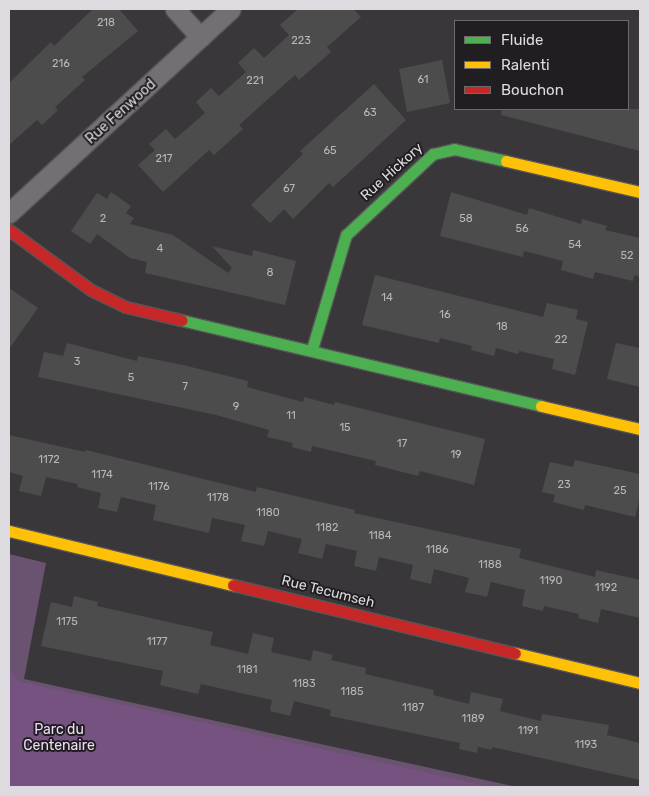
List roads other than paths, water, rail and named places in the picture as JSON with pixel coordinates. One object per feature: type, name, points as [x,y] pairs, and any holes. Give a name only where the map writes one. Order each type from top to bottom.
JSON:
[{"type":"street","points":[[175,9],[200,37]]},
{"type":"street","name":"Rue Fenwood","points":[[9,213],[231,9]]},
{"type":"street","name":"Rue Hickory","points":[[312,349],[346,235],[433,154],[454,149],[640,192]]},
{"type":"street","points":[[9,230],[91,290],[126,307],[312,349],[640,429]]},
{"type":"street","name":"Rue Tecumseh","points":[[9,531],[640,683]]},
{"type":"park label","name":"Parc du Centenaire","points":[[59,738]]}]
